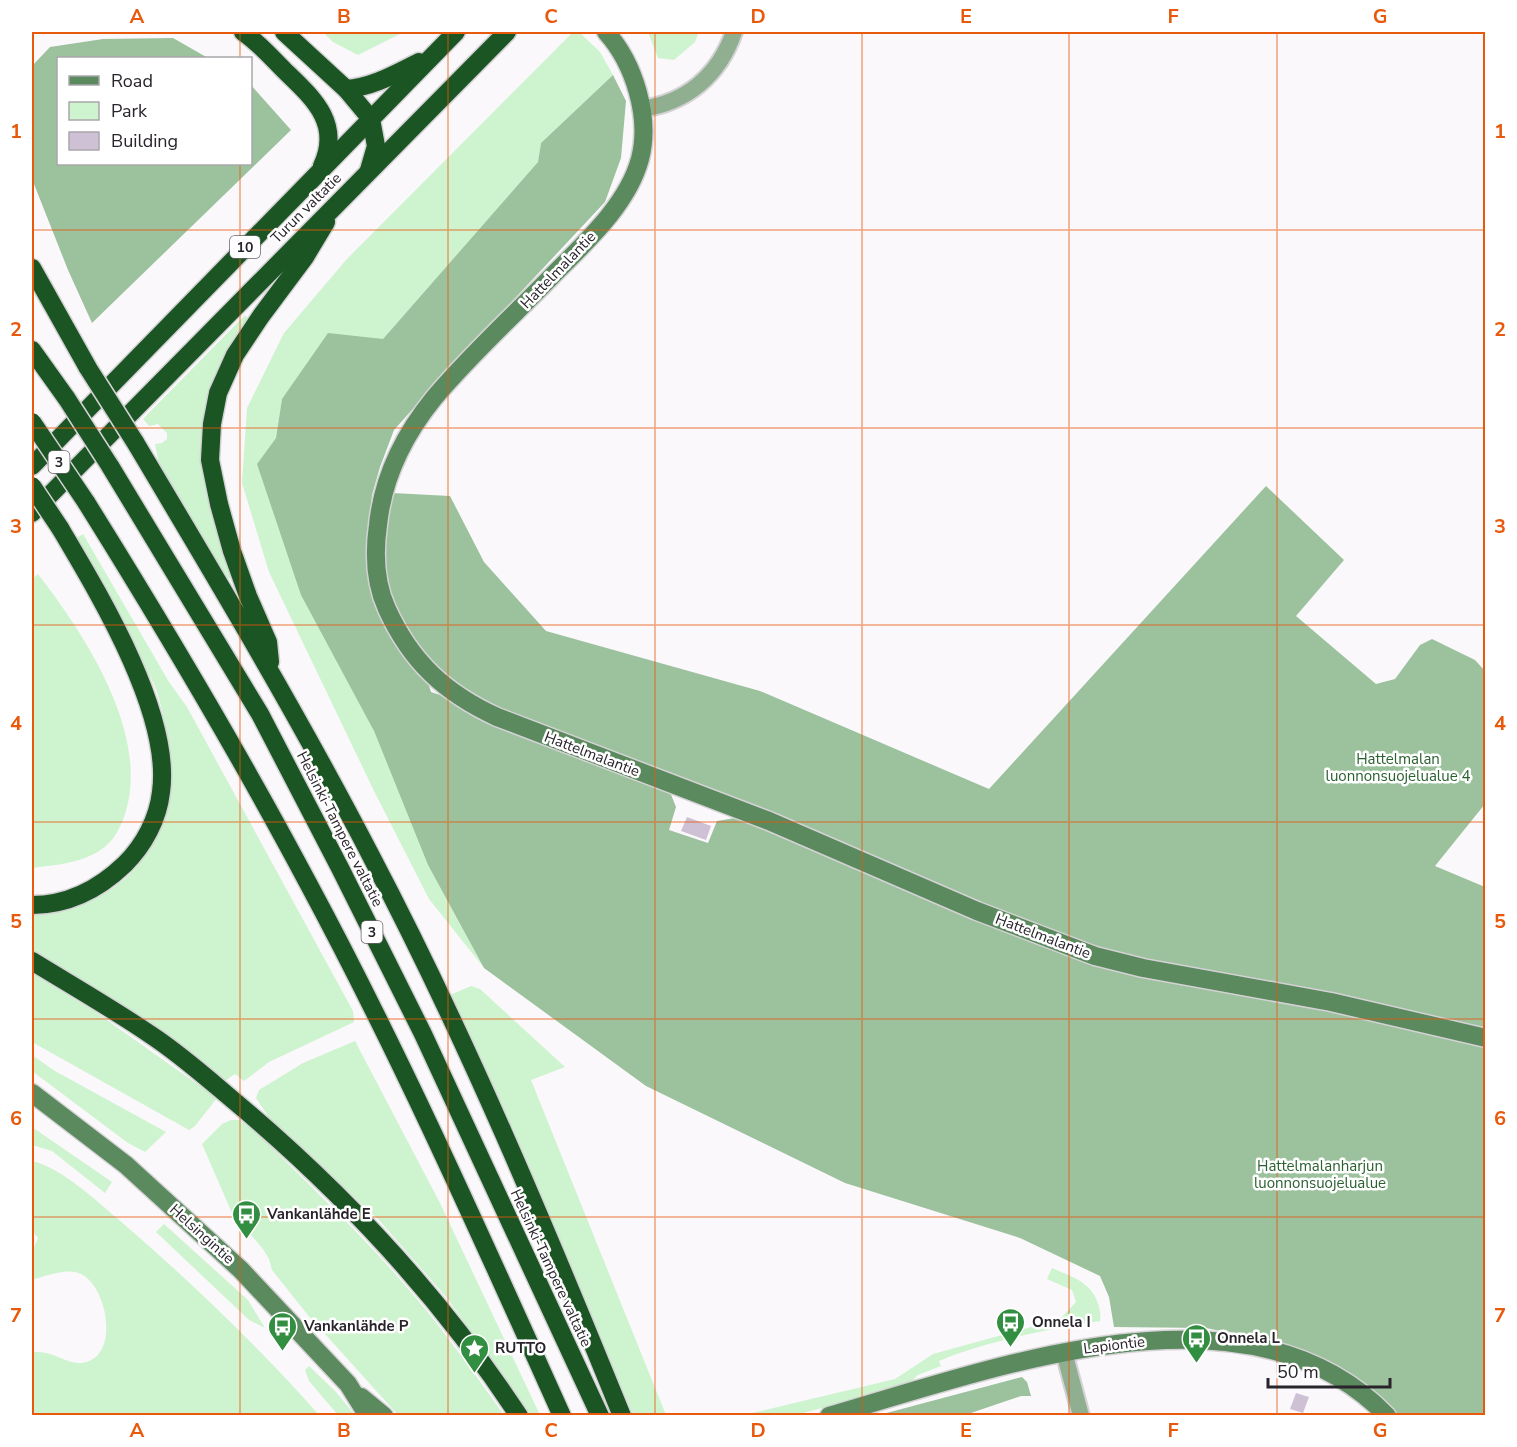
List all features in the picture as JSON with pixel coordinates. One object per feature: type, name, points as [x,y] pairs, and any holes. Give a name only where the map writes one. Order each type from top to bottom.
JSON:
[{"type":"highway","points":[[243,32],[254,39],[324,114],[329,139],[325,160],[319,172]]},
{"type":"highway","points":[[284,32],[346,89],[371,119],[376,146],[369,171]]},
{"type":"highway","name":"Turun valtatie","points":[[32,466],[456,32]]},
{"type":"highway","name":"Turun valtatie","points":[[32,513],[340,198],[507,32]]},
{"type":"highway","points":[[346,89],[369,85],[392,76],[434,54]]},
{"type":"highway","points":[[271,670],[268,642],[231,551],[219,504],[210,460],[212,424],[218,393],[235,355],[305,257],[340,198]]},
{"type":"highway","points":[[32,268],[88,368],[135,442],[271,670],[372,857],[452,1021],[536,1205],[622,1416]]},
{"type":"highway","name":"Helsinki-Tampere valtatie","points":[[32,350],[110,466],[260,714],[423,1034],[600,1416]]},
{"type":"highway","name":"3","points":[[32,422],[86,502],[159,620],[226,734],[309,884],[393,1048],[562,1416]]},
{"type":"highway","points":[[32,486],[60,528],[99,596],[146,697],[158,737],[162,790],[159,807],[147,835],[136,852],[105,882],[81,895],[60,902],[32,905]]},
{"type":"highway","points":[[32,961],[153,1036],[287,1145],[341,1196],[401,1261],[471,1347],[519,1416]]},
{"type":"street","name":"Hattelmalantie","points":[[606,32],[626,58],[641,109],[640,159],[626,190],[598,230],[433,399],[397,453],[386,482],[379,511],[375,544],[376,570],[382,598],[403,641],[428,671],[474,707],[497,717],[769,821],[977,911],[1095,956],[1152,969],[1331,1002],[1485,1038]]},
{"type":"street","points":[[641,109],[678,100],[692,92],[717,66],[734,32]]},
{"type":"street","name":"Helsingintie","points":[[32,1093],[126,1165],[242,1270],[355,1393],[384,1416]]},
{"type":"street","name":"Lapiontie","points":[[829,1416],[1001,1366],[1064,1352],[1166,1339],[1250,1345],[1305,1360],[1326,1369],[1370,1399],[1388,1416]]},
{"type":"street","points":[[1064,1352],[1081,1416]]},
{"type":"street","name":"Helsingintie","points":[[355,1393],[368,1416]]},
{"type":"green space","points":[[323,32],[404,32],[358,55],[333,42]]},
{"type":"green space","points":[[573,32],[579,32],[600,52],[613,75],[541,143],[538,162],[383,339],[282,399],[276,438],[257,464],[374,731],[428,865],[484,968],[429,899],[374,791],[269,572],[242,483],[247,408],[284,333],[346,260]]},
{"type":"green space","points":[[648,32],[699,32],[695,42],[674,60],[658,58]]},
{"type":"green space","points":[[173,38],[206,57],[57,57],[57,165],[252,165],[252,86],[291,130],[92,323],[32,179],[32,66],[50,47],[103,39]]},
{"type":"green space","name":"Hattelmalanharjun luonnonsuojelualue","points":[[613,75],[626,101],[621,158],[605,202],[394,430],[380,467],[372,495],[368,542],[376,604],[397,647],[427,679],[431,692],[446,697],[472,714],[670,792],[676,807],[669,830],[708,843],[717,821],[735,818],[1031,942],[1096,965],[1356,1016],[1485,1047],[1485,1415],[1398,1415],[1391,1406],[1329,1361],[1264,1340],[1206,1328],[1114,1327],[1109,1297],[1100,1276],[1020,1238],[845,1183],[646,1086],[484,968],[428,865],[374,731],[301,595],[257,464],[276,438],[282,399],[328,333],[383,339],[538,162],[541,143]]},
{"type":"green space","points":[[245,315],[247,322],[229,351],[206,479],[212,514],[231,570],[230,579],[226,577],[160,469],[155,444],[167,439],[167,433],[158,424],[149,426],[143,419]]},
{"type":"green space","name":"Hattelmalan luonnonsuojelualue 4","points":[[1266,486],[1344,560],[1296,616],[1376,684],[1395,679],[1420,645],[1432,639],[1475,660],[1485,671],[1485,804],[1435,866],[1485,887],[1485,1031],[1387,1006],[1284,984],[1176,967],[1100,949],[1036,926],[756,808],[512,715],[458,686],[442,673],[420,649],[395,607],[385,576],[383,561],[384,536],[392,493],[450,496],[484,562],[546,631],[760,691],[989,789]]},
{"type":"green space","points":[[83,534],[169,682],[187,707],[353,1011],[354,1022],[269,1062],[244,1081],[235,1074],[225,1081],[106,997],[32,951],[32,913],[75,906],[109,890],[136,868],[154,840],[165,807],[169,771],[166,732],[157,692],[75,539]]},
{"type":"green space","points":[[38,574],[75,626],[108,686],[121,717],[129,749],[131,781],[124,818],[118,831],[106,846],[79,860],[32,868],[32,579]]},
{"type":"green space","points":[[32,973],[94,1011],[217,1098],[195,1126],[189,1130],[32,1042]]},
{"type":"green space","points":[[471,986],[480,989],[565,1067],[531,1080],[666,1415],[633,1415],[528,1164],[450,995]]},
{"type":"green space","points":[[355,1041],[440,1203],[540,1415],[531,1415],[447,1298],[379,1220],[270,1119],[256,1098],[259,1090],[303,1063]]},
{"type":"green space","points":[[32,1055],[55,1071],[166,1132],[145,1152],[128,1143],[32,1071]]},
{"type":"green space","points":[[231,1120],[239,1120],[254,1130],[378,1255],[439,1327],[504,1415],[398,1415],[307,1314],[272,1270],[263,1249],[232,1213],[202,1144],[222,1124]]},
{"type":"green space","points":[[32,1127],[112,1182],[105,1193],[52,1151],[32,1145]]},
{"type":"green space","points":[[32,1161],[55,1170],[99,1202],[247,1338],[319,1415],[32,1415],[32,1352],[46,1353],[79,1363],[89,1361],[98,1354],[104,1344],[106,1318],[97,1291],[81,1274],[70,1271],[32,1280],[32,1252],[38,1238],[32,1231]]},
{"type":"green space","points":[[164,1224],[248,1300],[265,1328],[249,1320],[156,1232]]},
{"type":"green space","points":[[1052,1268],[1087,1286],[1099,1307],[1100,1321],[1018,1336],[977,1347],[939,1361],[941,1366],[918,1375],[905,1387],[795,1415],[740,1416],[895,1379],[933,1354],[1060,1319],[1076,1302],[1072,1290],[1047,1279]]},
{"type":"green space","points":[[309,1366],[336,1392],[355,1415],[338,1415],[309,1381],[305,1370]]},
{"type":"green space","points":[[1022,1377],[1027,1382],[1031,1396],[1021,1396],[965,1415],[879,1415]]},
{"type":"building","points":[[687,817],[711,826],[706,840],[681,831]]},
{"type":"building","points":[[1296,1393],[1309,1397],[1303,1413],[1290,1409]]},
{"type":"place","name":"Vankanlähde E","points":[[246,1240]]},
{"type":"place","name":"Onnela I","points":[[1011,1348]]},
{"type":"place","name":"Vankanlähde P","points":[[283,1352]]},
{"type":"place","name":"Onnela L","points":[[1196,1364]]},
{"type":"place","name":"RUTTO","points":[[474,1374]]}]
